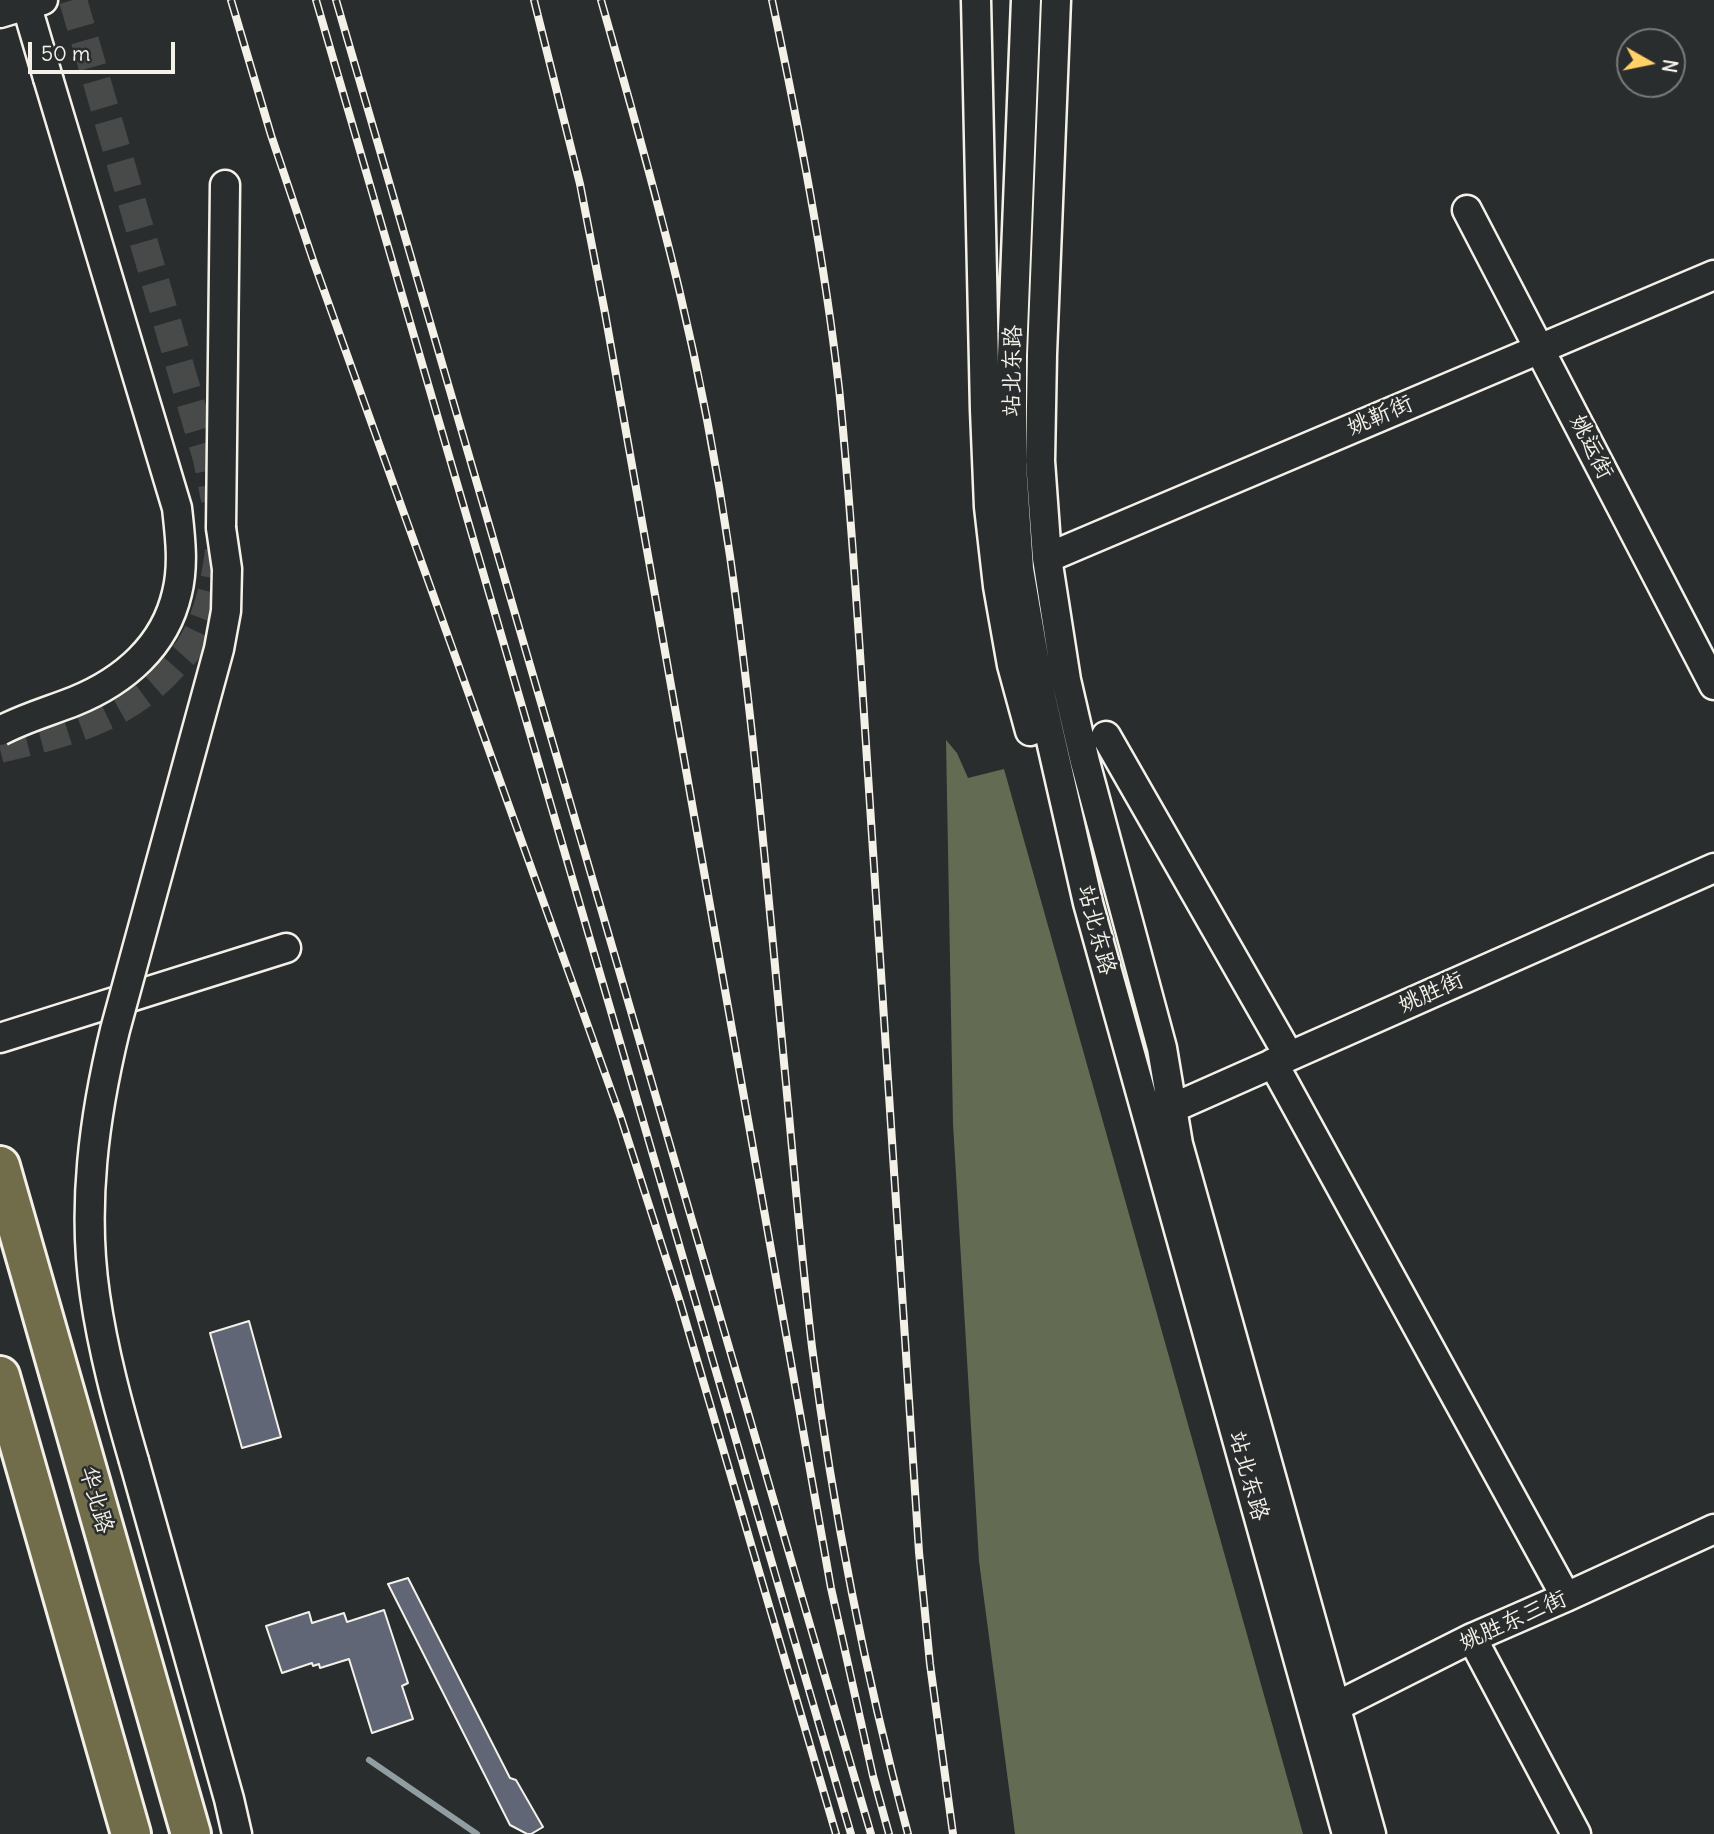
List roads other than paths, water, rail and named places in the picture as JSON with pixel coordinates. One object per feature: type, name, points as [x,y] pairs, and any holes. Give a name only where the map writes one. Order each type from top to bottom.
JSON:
[{"type":"highway","name":"华北路","points":[[0,1166],[191,1834]]},
{"type":"highway","points":[[0,1376],[131,1834]]},
{"type":"street","points":[[976,0],[985,410],[989,508],[998,586],[1012,664],[1053,816],[1088,903]]},
{"type":"street","name":"站北东路","points":[[1027,0],[1013,342],[1013,477],[1019,569],[1040,692],[1088,903],[1160,1114],[1325,1712],[1347,1834]]},
{"type":"street","name":"站北东路","points":[[1056,0],[1040,461],[1047,558],[1075,721],[1162,1048],[1160,1114]]},
{"type":"street","points":[[0,13],[32,2],[48,78],[177,508],[181,565],[178,592],[168,622],[153,646],[134,667],[106,686],[76,701],[0,731]]},
{"type":"street","points":[[225,185],[221,528],[227,569],[226,611],[219,649],[105,1069],[92,1150],[91,1247],[94,1293],[111,1378],[237,1834]]},
{"type":"street","name":"姚运街","points":[[1467,210],[1714,685]]},
{"type":"street","name":"姚靳街","points":[[1047,558],[1714,275]]},
{"type":"street","points":[[1107,736],[1566,1597]]},
{"type":"street","name":"姚胜街","points":[[1160,1114],[1714,868]]},
{"type":"street","points":[[0,1038],[286,948]]},
{"type":"street","name":"姚胜东三街","points":[[1325,1712],[1472,1638],[1714,1529]]},
{"type":"street","points":[[1472,1638],[1577,1834]]},
{"type":"street","name":"站北东路","points":[[1325,1712],[1371,1834]]},
{"type":"waterway","points":[[369,1760],[477,1834]]},
{"type":"tunnel","points":[[73,0],[207,459],[215,500]]},
{"type":"tunnel","points":[[0,749],[97,721],[133,701],[165,675],[185,654],[201,626],[219,551]]},
{"type":"railway","points":[[231,0],[271,135],[313,260],[621,1118],[680,1302],[836,1834]]},
{"type":"railway","points":[[316,0],[851,1834]]},
{"type":"railway","points":[[336,0],[871,1834]]},
{"type":"railway","points":[[534,0],[580,184],[605,313],[831,1588],[873,1776],[889,1834]]},
{"type":"railway","points":[[601,0],[679,289],[720,489],[755,765],[820,1408],[864,1653],[908,1834]]},
{"type":"railway","points":[[772,0],[810,193],[839,388],[858,620],[919,1552],[930,1664],[953,1834]]}]
